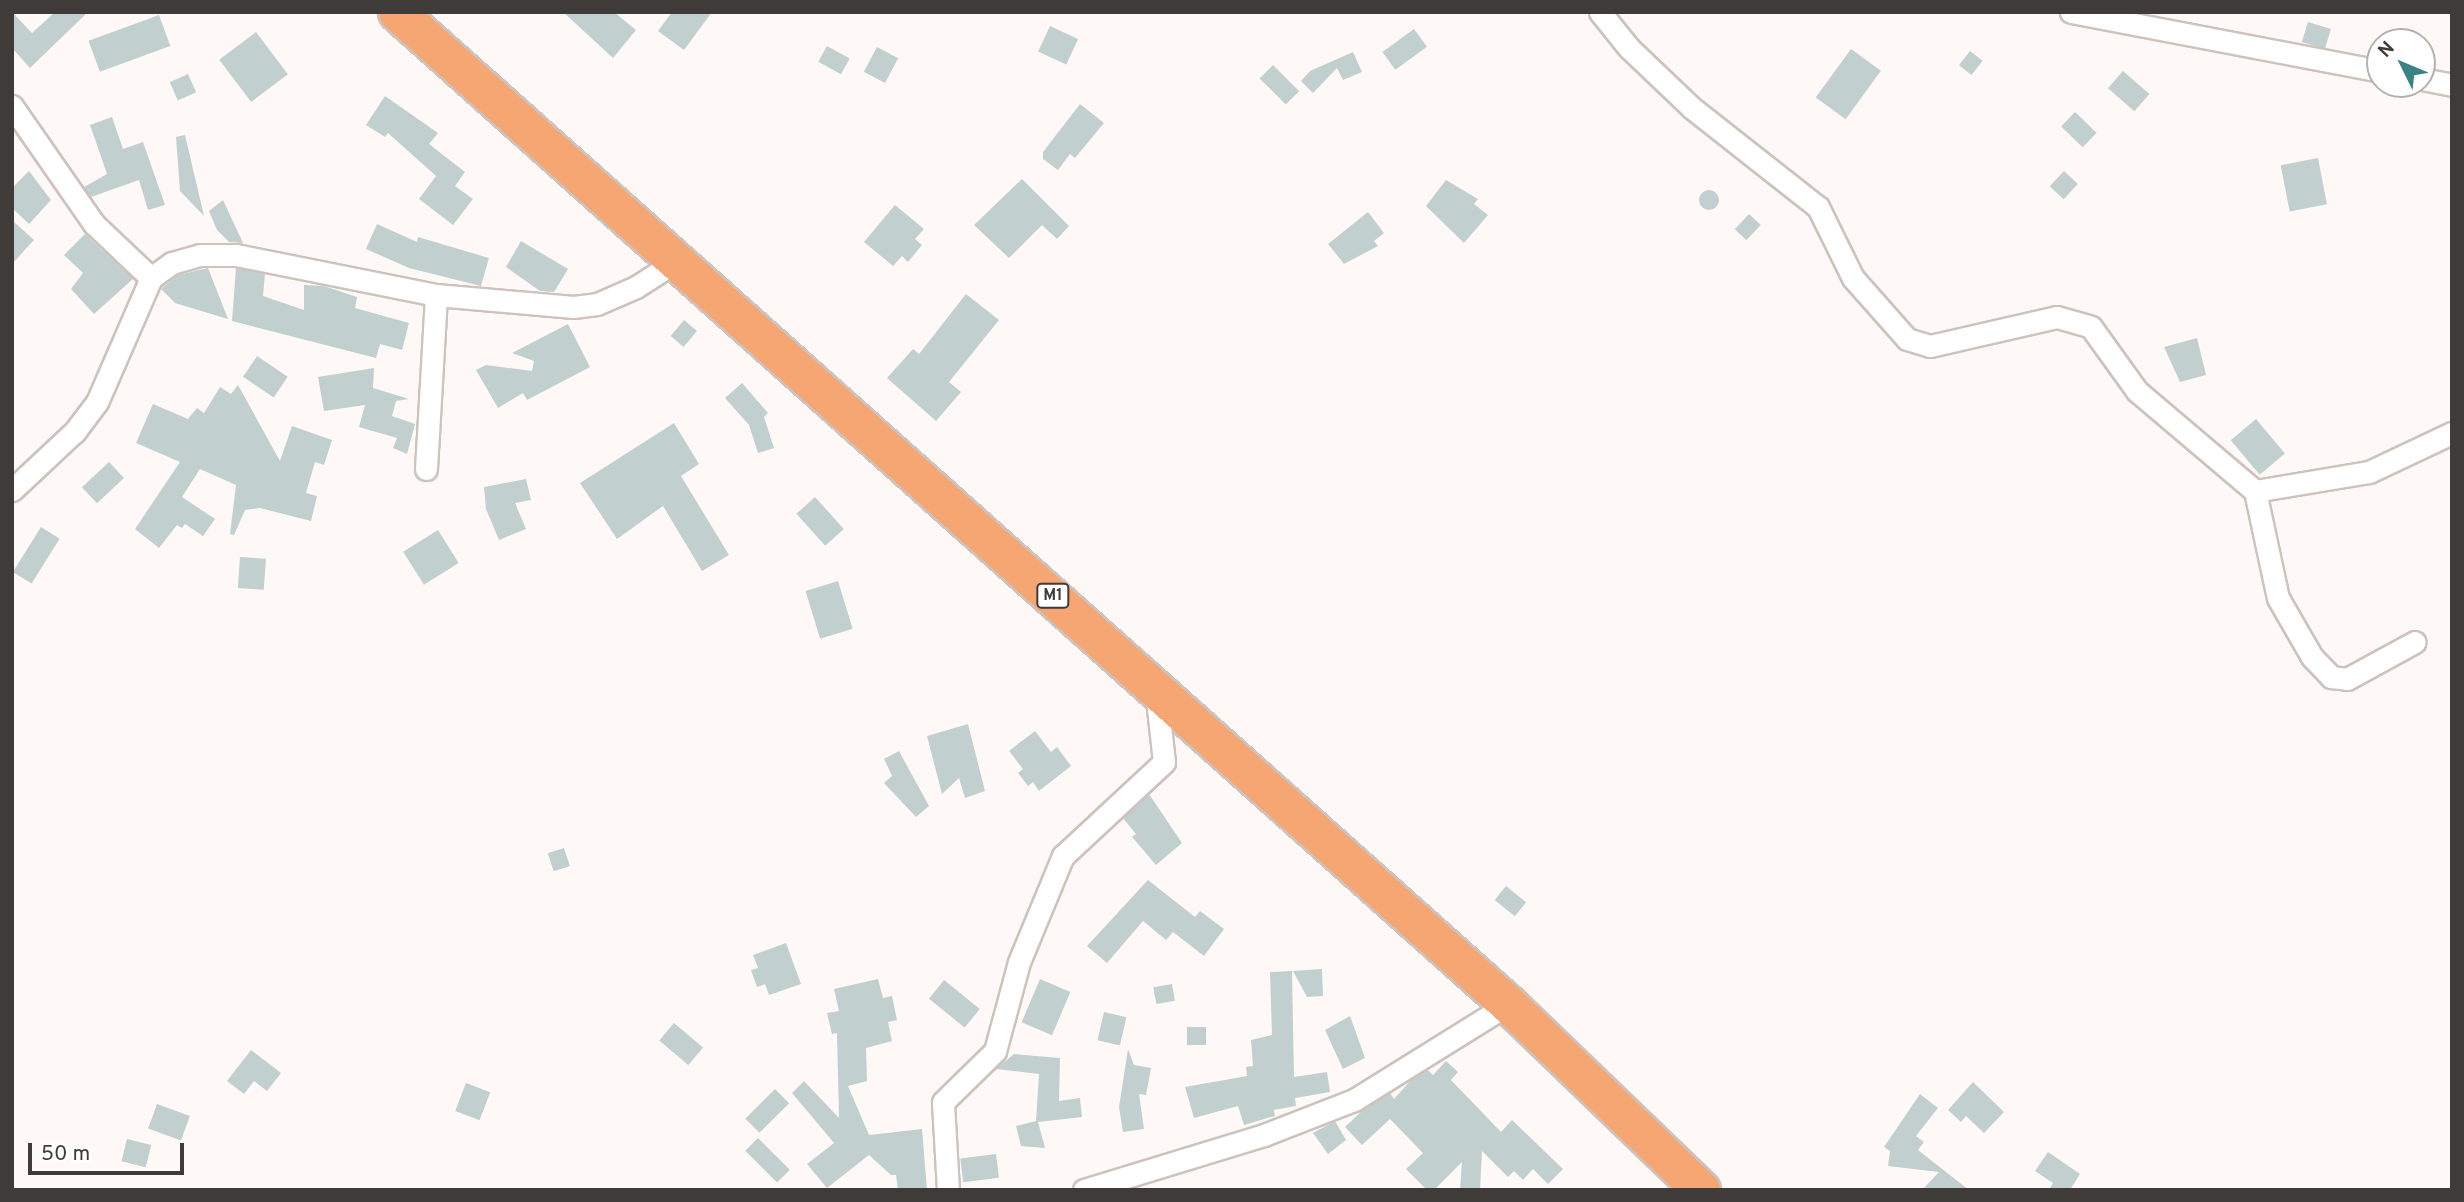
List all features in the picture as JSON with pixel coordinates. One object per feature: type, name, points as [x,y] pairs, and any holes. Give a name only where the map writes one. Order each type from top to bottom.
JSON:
[{"type":"highway","name":"M1","points":[[397,12],[678,260],[1508,1004],[1701,1190]]},
{"type":"street","points":[[1600,12],[1629,48],[1692,108],[1818,206],[1853,278],[1907,339],[1930,346],[2057,317],[2076,319],[2107,343],[2129,380],[2150,403],[2255,491],[2278,598],[2312,657],[2331,677],[2347,679],[2415,642]]},
{"type":"street","points":[[2071,12],[2366,68]]},
{"type":"street","points":[[12,106],[94,224],[150,278]]},
{"type":"street","points":[[12,490],[74,432],[97,402],[150,278],[172,263],[200,256],[236,255],[436,295],[573,307],[597,304],[636,287],[678,260]]},
{"type":"street","points":[[426,469],[436,295]]},
{"type":"street","points":[[2255,491],[2369,472],[2452,433]]},
{"type":"street","points":[[948,1190],[943,1102],[995,1051],[1019,962],[1063,856],[1164,762],[1155,688]]},
{"type":"street","points":[[1084,1190],[1264,1135],[1354,1100],[1508,1004]]},
{"type":"building","points":[[12,12],[32,33],[55,12],[88,12],[30,68],[12,48]]},
{"type":"building","points":[[563,12],[614,12],[636,30],[613,58]]},
{"type":"building","points":[[672,12],[712,12],[684,50],[658,31]]},
{"type":"building","points":[[159,15],[170,46],[100,72],[89,41]]},
{"type":"building","points":[[2308,22],[2331,29],[2325,49],[2302,42]]},
{"type":"building","points":[[1050,26],[1078,39],[1066,64],[1038,51]]},
{"type":"building","points":[[1414,29],[1427,47],[1395,70],[1382,52]]},
{"type":"building","points":[[256,32],[288,74],[251,102],[219,60]]},
{"type":"building","points":[[827,46],[850,59],[841,74],[818,62]]},
{"type":"building","points":[[877,47],[898,58],[885,83],[864,72]]},
{"type":"building","points":[[1851,49],[1881,71],[1846,119],[1816,98]]},
{"type":"building","points":[[1970,51],[1983,61],[1972,75],[1959,65]]},
{"type":"building","points":[[1353,52],[1362,72],[1343,80],[1337,68],[1313,93],[1301,81],[1310,71]]},
{"type":"building","points":[[1273,65],[1299,91],[1286,105],[1260,78]]},
{"type":"building","points":[[2123,71],[2149,94],[2134,111],[2108,88]]},
{"type":"building","points":[[188,74],[196,92],[178,100],[170,82]]},
{"type":"building","points":[[385,96],[438,133],[429,144],[465,172],[455,186],[473,199],[453,225],[419,199],[436,176],[388,133],[385,137],[366,125]]},
{"type":"building","points":[[1080,104],[1104,123],[1075,158],[1070,154],[1058,170],[1043,159],[1043,152]]},
{"type":"building","points":[[2075,112],[2097,133],[2083,147],[2061,126]]},
{"type":"building","points":[[112,117],[123,149],[143,142],[165,205],[148,210],[139,180],[91,197],[84,187],[107,174],[90,125]]},
{"type":"building","points":[[185,135],[204,216],[180,191],[176,137]]},
{"type":"building","points":[[2318,158],[2327,204],[2290,211],[2281,165]]},
{"type":"building","points":[[29,171],[51,200],[29,224],[12,208],[12,188]]},
{"type":"building","points":[[2064,171],[2078,184],[2064,199],[2050,186]]},
{"type":"building","points":[[1022,179],[1069,226],[1057,239],[1042,225],[1009,258],[974,225]]},
{"type":"building","points":[[1446,180],[1478,199],[1474,204],[1488,215],[1464,243],[1426,206]]},
{"type":"building","points":[[1709,190],[1716,193],[1719,200],[1716,207],[1709,210],[1702,207],[1699,200],[1702,193]]},
{"type":"building","points":[[223,200],[243,243],[229,242],[217,230],[209,211]]},
{"type":"building","points":[[895,205],[924,229],[915,239],[922,245],[908,262],[902,256],[893,266],[864,242]]},
{"type":"building","points":[[1368,212],[1384,233],[1374,241],[1378,246],[1344,264],[1328,244]]},
{"type":"building","points":[[1749,214],[1761,225],[1746,240],[1735,229]]},
{"type":"building","points":[[12,220],[34,240],[12,264]]},
{"type":"building","points":[[377,224],[417,242],[418,237],[489,258],[481,286],[409,268],[366,249]]},
{"type":"building","points":[[85,234],[133,279],[94,314],[71,289],[83,273],[64,255]]},
{"type":"building","points":[[521,241],[568,269],[554,292],[540,291],[506,267]]},
{"type":"building","points":[[208,268],[228,319],[175,303],[161,289],[178,275]]},
{"type":"building","points":[[236,268],[265,274],[263,296],[304,310],[304,285],[324,286],[357,297],[355,308],[409,323],[402,350],[380,344],[376,358],[232,321]]},
{"type":"building","points":[[966,294],[999,320],[949,382],[961,392],[936,421],[887,378],[913,349],[919,354]]},
{"type":"building","points":[[684,320],[697,331],[684,347],[671,336]]},
{"type":"building","points":[[568,324],[590,367],[527,400],[523,393],[498,408],[476,370],[486,365],[532,371],[534,361],[512,353]]},
{"type":"building","points":[[2197,338],[2206,375],[2180,382],[2164,347]]},
{"type":"building","points":[[257,356],[288,377],[274,397],[243,377]]},
{"type":"building","points":[[374,368],[373,388],[409,399],[396,401],[392,416],[415,424],[407,454],[393,448],[397,438],[359,427],[365,405],[324,411],[318,377]]},
{"type":"building","points":[[742,383],[768,413],[764,417],[774,448],[758,453],[749,425],[725,398]]},
{"type":"building","points":[[238,385],[280,461],[292,426],[332,440],[324,465],[315,462],[306,493],[317,496],[311,521],[260,508],[245,510],[234,535],[230,534],[236,485],[200,469],[182,497],[215,519],[203,536],[185,524],[182,528],[177,525],[159,548],[135,529],[180,462],[136,443],[153,404],[188,419],[197,408],[204,413],[220,387],[231,394]]},
{"type":"building","points":[[2256,419],[2285,453],[2260,475],[2231,440]]},
{"type":"building","points":[[674,423],[699,464],[681,476],[729,555],[702,571],[663,506],[617,539],[580,483]]},
{"type":"building","points":[[109,462],[124,478],[97,503],[82,487]]},
{"type":"building","points":[[526,479],[531,500],[515,503],[526,529],[499,540],[486,509],[484,487]]},
{"type":"building","points":[[815,497],[844,529],[825,546],[796,514]]},
{"type":"building","points":[[41,527],[60,539],[32,584],[13,572]]},
{"type":"building","points":[[438,530],[459,563],[424,585],[403,552]]},
{"type":"building","points":[[240,557],[266,559],[264,590],[238,588]]},
{"type":"building","points":[[838,581],[853,629],[820,639],[805,591]]},
{"type":"building","points":[[968,724],[985,791],[965,798],[959,778],[942,794],[927,736]]},
{"type":"building","points":[[1035,731],[1051,752],[1057,747],[1071,766],[1039,791],[1033,782],[1028,786],[1018,773],[1023,769],[1009,751]]},
{"type":"building","points":[[899,751],[929,806],[916,817],[884,783],[892,776],[884,759]]},
{"type":"building","points":[[1149,794],[1182,843],[1156,865],[1132,837],[1136,834],[1123,818]]},
{"type":"building","points":[[564,848],[570,866],[554,871],[548,853]]},
{"type":"building","points":[[1148,880],[1195,917],[1200,911],[1224,929],[1204,956],[1173,932],[1166,940],[1143,921],[1107,963],[1087,946]]},
{"type":"building","points":[[1506,886],[1526,902],[1515,916],[1495,900]]},
{"type":"building","points":[[786,943],[801,984],[769,995],[765,984],[757,987],[751,970],[758,968],[753,955]]},
{"type":"building","points":[[1322,969],[1323,996],[1307,997],[1293,971]]},
{"type":"building","points":[[1292,971],[1294,1077],[1327,1072],[1330,1092],[1295,1098],[1296,1106],[1274,1110],[1275,1116],[1244,1125],[1238,1106],[1194,1118],[1185,1087],[1247,1076],[1246,1067],[1253,1066],[1251,1040],[1272,1035],[1270,972]]},
{"type":"building","points":[[878,979],[883,998],[892,996],[897,1020],[888,1022],[892,1041],[866,1048],[867,1081],[848,1086],[869,1135],[922,1129],[927,1190],[898,1190],[896,1175],[891,1175],[869,1155],[827,1188],[807,1164],[834,1143],[792,1093],[804,1081],[839,1118],[837,1033],[832,1034],[827,1013],[839,1011],[834,989]]},
{"type":"building","points":[[1040,979],[1070,992],[1052,1035],[1022,1022]]},
{"type":"building","points":[[944,980],[980,1009],[965,1028],[929,999]]},
{"type":"building","points":[[1172,984],[1175,1001],[1156,1004],[1153,987]]},
{"type":"building","points":[[1104,1012],[1126,1017],[1120,1045],[1097,1040]]},
{"type":"building","points":[[1350,1016],[1365,1058],[1343,1069],[1325,1030]]},
{"type":"building","points":[[674,1023],[703,1047],[688,1065],[659,1041]]},
{"type":"building","points":[[1187,1027],[1206,1027],[1206,1045],[1187,1045]]},
{"type":"building","points":[[1128,1049],[1134,1065],[1151,1068],[1146,1095],[1139,1094],[1144,1129],[1123,1132],[1119,1107]]},
{"type":"building","points":[[251,1050],[281,1073],[267,1091],[254,1081],[244,1094],[227,1081]]},
{"type":"building","points":[[1014,1054],[1060,1058],[1059,1101],[1080,1098],[1082,1117],[1038,1122],[1045,1148],[1021,1146],[1016,1126],[1036,1121],[1039,1074],[996,1069]]},
{"type":"building","points":[[1446,1061],[1458,1072],[1451,1080],[1501,1132],[1512,1120],[1563,1169],[1548,1184],[1533,1169],[1523,1180],[1514,1171],[1508,1177],[1482,1151],[1480,1190],[1460,1190],[1462,1162],[1434,1190],[1427,1190],[1406,1169],[1423,1153],[1390,1119],[1362,1145],[1345,1127],[1363,1110],[1390,1093],[1394,1099],[1412,1079],[1428,1070],[1433,1075]]},
{"type":"building","points":[[1973,1082],[2004,1112],[1984,1133],[1966,1116],[1961,1122],[1948,1110]]},
{"type":"building","points":[[466,1083],[490,1092],[480,1120],[455,1111]]},
{"type":"building","points":[[775,1089],[789,1103],[759,1133],[745,1119]]},
{"type":"building","points":[[1920,1094],[1938,1108],[1916,1136],[1924,1142],[1918,1150],[1969,1190],[1922,1190],[1939,1172],[1888,1166],[1890,1151],[1884,1147]]},
{"type":"building","points":[[157,1104],[190,1116],[181,1140],[148,1128]]},
{"type":"building","points":[[1335,1121],[1346,1140],[1328,1154],[1313,1133]]},
{"type":"building","points":[[758,1138],[790,1170],[777,1183],[745,1151]]},
{"type":"building","points":[[127,1139],[151,1145],[146,1167],[121,1161]]},
{"type":"building","points":[[2048,1152],[2080,1174],[2070,1190],[2049,1190],[2053,1183],[2035,1171]]},
{"type":"building","points":[[996,1154],[999,1178],[963,1182],[960,1158]]}]
